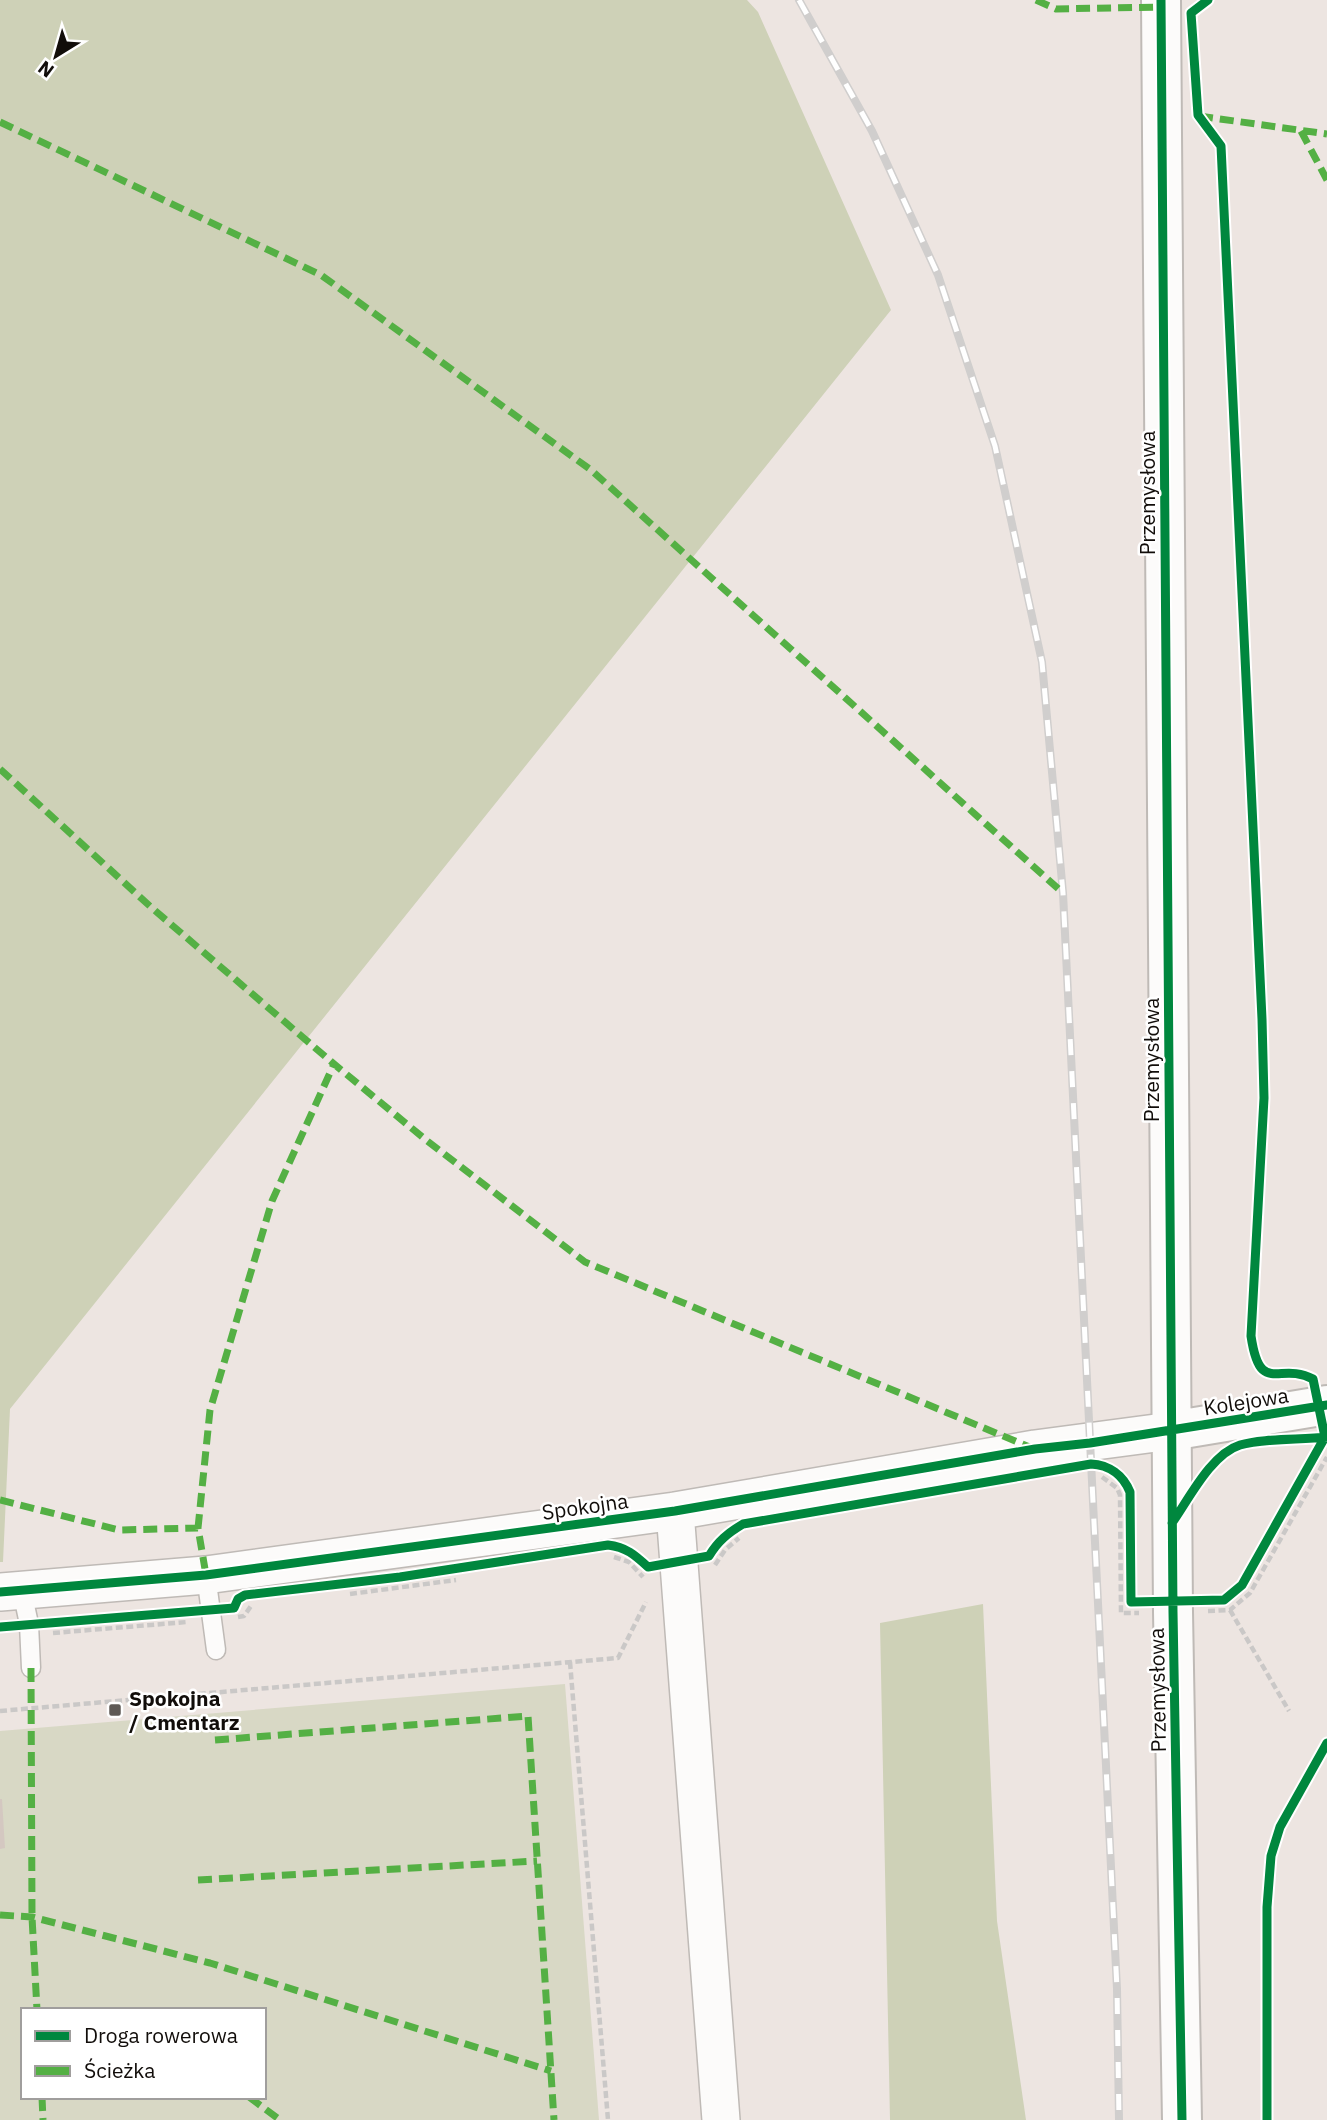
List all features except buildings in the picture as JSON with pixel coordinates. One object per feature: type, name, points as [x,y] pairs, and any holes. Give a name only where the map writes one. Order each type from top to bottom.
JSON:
[{"type":"street","name":"Przemysłowa","points":[[1161,0],[1171,1431],[1182,2120]]},
{"type":"street","name":"Kolejowa","points":[[1171,1431],[1327,1405]]},
{"type":"street","name":"Spokojna","points":[[11,1592],[206,1575],[675,1511],[1035,1449],[1171,1431]]},
{"type":"street","points":[[675,1511],[721,2120]]},
{"type":"lane","points":[[206,1575],[216,1650]]},
{"type":"lane","points":[[11,1592],[30,1635],[31,1668]]},
{"type":"path","points":[[1130,1492],[1131,1602],[1230,1610],[1250,1593],[1327,1457]]},
{"type":"path","points":[[1091,1475],[1100,1476],[1110,1482],[1120,1495],[1121,1613],[1173,1606]]},
{"type":"path","points":[[629,1551],[648,1567],[711,1571],[724,1550],[741,1536]]},
{"type":"path","points":[[607,1556],[629,1562],[646,1581],[709,1556],[716,1544]]},
{"type":"path","points":[[374,1580],[413,1575]]},
{"type":"path","points":[[348,1595],[458,1580]]},
{"type":"path","points":[[30,1635],[244,1616],[251,1606]]},
{"type":"path","points":[[0,1711],[618,1658],[643,1606]]},
{"type":"path","points":[[1230,1610],[1289,1712]]},
{"type":"path","points":[[570,1662],[608,2120]]},
{"type":"green space","points":[[0,0],[747,0],[758,12],[891,310],[10,1409],[3,1562],[0,1562]]},
{"type":"green space","points":[[983,1604],[997,1921],[1026,2120],[890,2120],[880,1623]]},
{"type":"green space","points":[[565,1684],[599,2120],[0,2120],[0,1731]]},
{"type":"railway","points":[[799,0],[872,131],[938,275],[995,446],[1042,662],[1063,893],[1117,1989],[1119,2120]]},
{"type":"marked path","points":[[1036,0],[1056,9],[1161,7]]},
{"type":"marked path","points":[[1199,116],[1327,134]]},
{"type":"marked path","points":[[0,122],[321,275],[591,470],[1063,893]]},
{"type":"marked path","points":[[1301,131],[1327,180]]},
{"type":"marked path","points":[[0,769],[152,908],[334,1064],[426,1140],[585,1262],[1032,1448]]},
{"type":"marked path","points":[[198,1528],[210,1410],[272,1201],[334,1064]]},
{"type":"marked path","points":[[0,1500],[119,1530],[198,1528],[206,1575]]},
{"type":"marked path","points":[[31,1668],[32,1917],[37,2008]]},
{"type":"marked path","points":[[215,1740],[528,1716],[554,2120]]},
{"type":"marked path","points":[[198,1880],[537,1861]]},
{"type":"marked path","points":[[0,1915],[32,1917],[210,1963],[551,2071]]},
{"type":"marked path","points":[[42,2099],[43,2120]]},
{"type":"marked path","points":[[252,2099],[280,2120]]},
{"type":"cycle path","points":[[1161,0],[1173,1612],[1182,2120]]},
{"type":"cycle path","points":[[0,1627],[234,1608],[238,1599],[245,1595],[400,1577],[608,1545],[630,1552],[648,1567],[709,1556],[724,1538],[743,1524],[1091,1464],[1104,1466],[1115,1472],[1130,1492],[1131,1602],[1224,1600],[1242,1585],[1325,1437],[1313,1379],[1301,1374],[1266,1372],[1255,1355],[1251,1336],[1264,1098],[1262,1019],[1221,146],[1198,115],[1191,13],[1208,0]]},
{"type":"cycle path","points":[[0,1592],[206,1575],[675,1511],[1035,1449],[1090,1443],[1327,1405]]},
{"type":"cycle path","points":[[1172,1523],[1210,1467],[1229,1450],[1259,1441],[1327,1437]]},
{"type":"cycle path","points":[[1267,2120],[1267,1907],[1271,1856],[1280,1827],[1327,1743]]},
{"type":"place","name":"Spokojna / Cmentarz","points":[[115,1710]]}]
